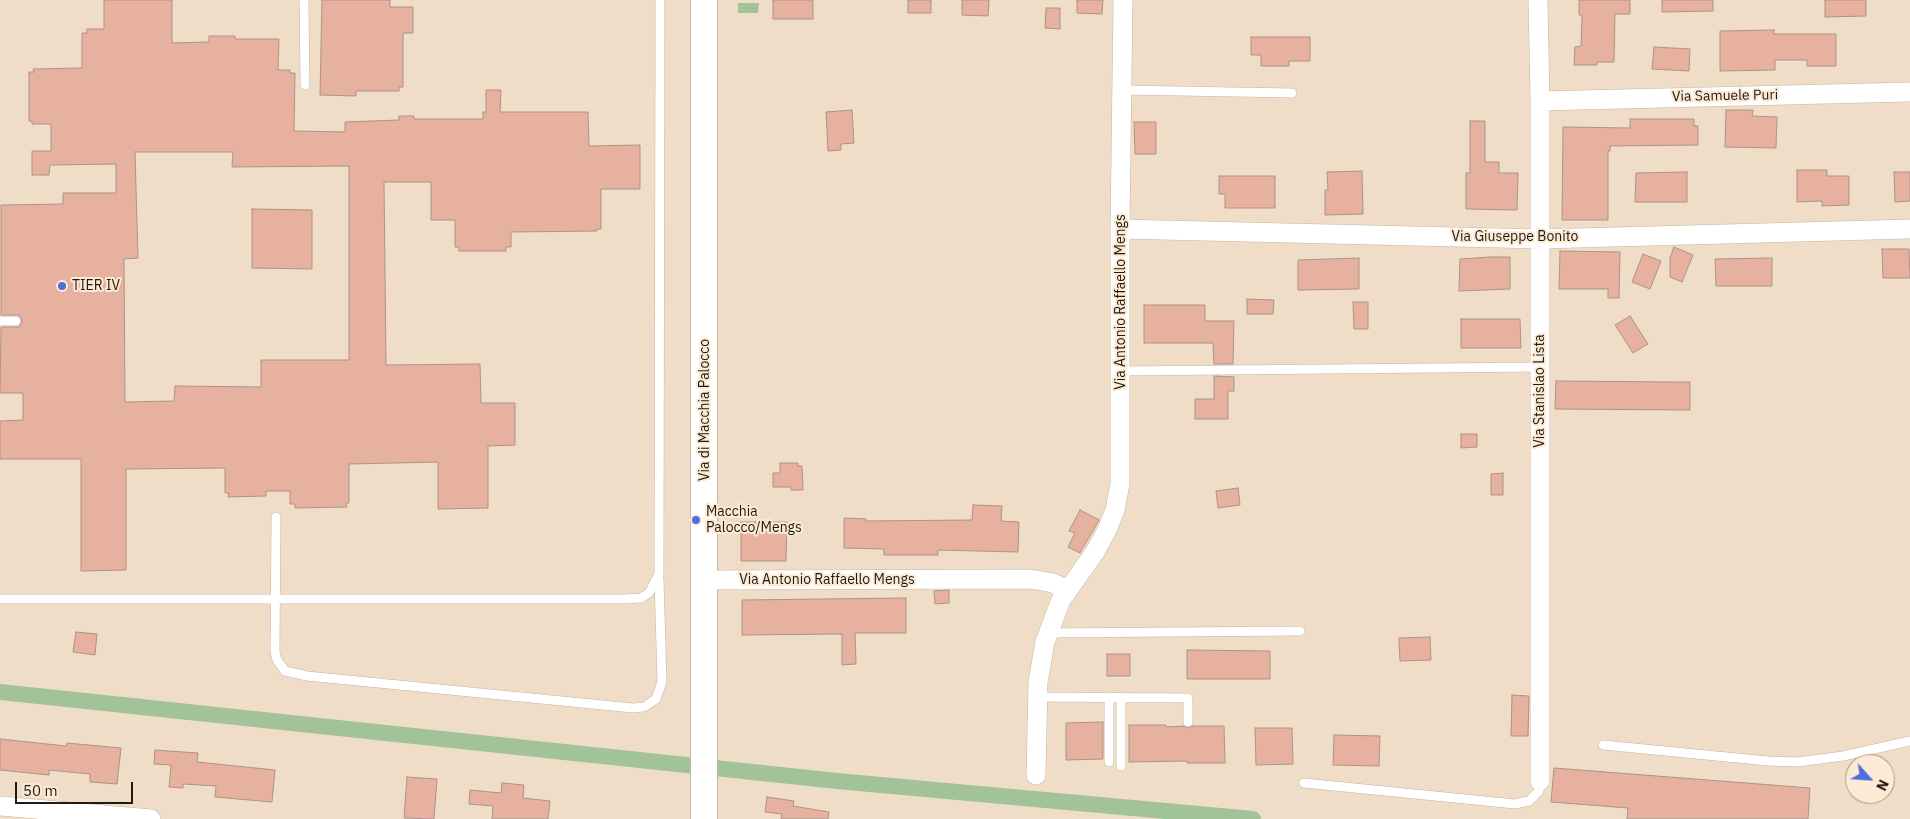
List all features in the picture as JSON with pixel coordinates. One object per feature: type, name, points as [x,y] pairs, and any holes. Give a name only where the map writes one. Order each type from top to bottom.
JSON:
[{"type":"street","name":"Via di Macchia Palocco","points":[[704,0],[704,819]]},
{"type":"street","name":"Via Antonio Raffaello Mengs","points":[[1036,775],[1040,666],[1048,632],[1055,612],[1067,590],[1100,543],[1110,523],[1118,502],[1121,476],[1120,230],[1123,0]]},
{"type":"street","name":"Via Stanislao Lista","points":[[1538,0],[1540,100],[1540,782]]},
{"type":"street","name":"Via Samuele Puri","points":[[1540,100],[1910,92]]},
{"type":"street","name":"Via Giuseppe Bonito","points":[[1120,230],[1540,239],[1910,229]]},
{"type":"street","name":"Via Antonio Raffaello Mengs","points":[[705,580],[1035,580],[1053,583],[1067,590]]},
{"type":"street","points":[[0,806],[151,819]]},
{"type":"lane","points":[[304,0],[305,85]]},
{"type":"lane","points":[[276,517],[275,652],[281,666],[290,674],[639,708],[648,705],[656,698],[662,682],[659,574],[660,0]]},
{"type":"lane","points":[[1122,90],[1292,93]]},
{"type":"lane","points":[[0,321],[16,321]]},
{"type":"lane","points":[[1121,371],[1540,367]]},
{"type":"lane","points":[[0,599],[636,599],[649,593],[659,574]]},
{"type":"lane","points":[[1048,632],[1300,632]]},
{"type":"lane","points":[[1038,697],[1188,698],[1188,722]]},
{"type":"lane","points":[[1109,697],[1109,762]]},
{"type":"lane","points":[[1120,766],[1121,697]]},
{"type":"lane","points":[[1603,745],[1768,761],[1798,762],[1843,756],[1910,741]]},
{"type":"lane","points":[[1304,783],[1515,804],[1529,801],[1538,790],[1540,782]]},
{"type":"shaded area","points":[[738,3],[759,3],[758,13],[738,13]]},
{"type":"building","name":"TIER IV","points":[[104,0],[172,0],[172,43],[209,42],[209,36],[235,36],[235,39],[279,39],[278,70],[290,70],[290,73],[295,73],[294,131],[345,132],[345,122],[399,120],[399,116],[414,116],[414,119],[483,119],[483,112],[486,112],[486,90],[501,90],[500,112],[588,112],[589,146],[640,145],[640,189],[601,189],[601,229],[597,229],[597,231],[511,232],[511,247],[506,247],[506,251],[459,251],[459,247],[455,247],[455,220],[431,220],[431,182],[384,182],[386,365],[480,364],[481,403],[515,403],[515,445],[488,446],[488,508],[438,509],[438,462],[349,464],[349,503],[346,503],[347,507],[295,508],[295,504],[290,504],[290,491],[266,491],[266,496],[228,497],[229,493],[225,493],[225,468],[126,469],[126,570],[81,571],[81,459],[0,459],[0,421],[23,420],[23,393],[0,393],[1,327],[19,327],[22,321],[19,315],[1,315],[1,205],[63,204],[63,193],[116,193],[116,164],[50,165],[49,175],[32,175],[32,151],[51,151],[51,124],[32,124],[32,121],[29,121],[29,72],[34,72],[33,69],[82,68],[82,33],[87,33],[87,29],[104,29]],"holes":[[[135,152],[233,152],[232,167],[349,166],[349,360],[261,360],[261,387],[175,386],[174,401],[125,402],[124,259],[138,258]]]},
{"type":"building","points":[[322,0],[390,0],[390,7],[413,7],[413,33],[403,33],[403,87],[399,87],[399,91],[356,91],[356,96],[320,95]]},
{"type":"building","points":[[773,0],[813,0],[813,19],[773,19]]},
{"type":"building","points":[[908,0],[931,0],[931,13],[908,13]]},
{"type":"building","points":[[962,0],[989,0],[988,16],[962,15]]},
{"type":"building","points":[[1077,0],[1103,0],[1102,14],[1077,13]]},
{"type":"building","points":[[1579,0],[1630,0],[1630,14],[1615,14],[1614,62],[1597,62],[1597,65],[1574,65],[1575,47],[1581,46],[1582,15],[1579,15]]},
{"type":"building","points":[[1662,0],[1713,0],[1713,11],[1662,12]]},
{"type":"building","points":[[1825,0],[1866,0],[1866,16],[1825,17]]},
{"type":"building","points":[[1046,8],[1060,8],[1060,29],[1045,28]]},
{"type":"building","points":[[1774,30],[1774,34],[1836,34],[1836,66],[1807,66],[1807,60],[1775,60],[1775,70],[1720,71],[1720,31]]},
{"type":"building","points":[[1251,37],[1310,37],[1310,61],[1289,61],[1289,66],[1261,66],[1261,55],[1251,55]]},
{"type":"building","points":[[1654,47],[1690,49],[1689,71],[1652,69]]},
{"type":"building","points":[[852,110],[854,143],[841,144],[841,150],[828,151],[826,112]]},
{"type":"building","points":[[1726,110],[1753,110],[1752,116],[1777,117],[1776,148],[1725,147]]},
{"type":"building","points":[[1630,119],[1694,119],[1694,126],[1698,126],[1698,145],[1610,146],[1610,151],[1608,151],[1608,220],[1562,220],[1563,127],[1630,128]]},
{"type":"building","points":[[1470,121],[1485,121],[1485,162],[1499,162],[1499,173],[1518,173],[1517,210],[1466,209],[1466,173],[1470,173]]},
{"type":"building","points":[[1134,122],[1156,122],[1156,154],[1135,154]]},
{"type":"building","points":[[1797,170],[1827,170],[1827,176],[1849,176],[1849,205],[1822,206],[1822,201],[1797,202]]},
{"type":"building","points":[[1362,171],[1363,214],[1325,215],[1325,190],[1328,190],[1327,172]]},
{"type":"building","points":[[1687,172],[1687,202],[1635,202],[1636,173]]},
{"type":"building","points":[[1894,172],[1910,172],[1910,201],[1895,202]]},
{"type":"building","points":[[1219,176],[1275,176],[1275,208],[1225,208],[1225,194],[1219,194]]},
{"type":"building","points":[[252,209],[312,210],[312,269],[252,268]]},
{"type":"building","points":[[1674,247],[1693,255],[1682,282],[1670,277],[1670,258]]},
{"type":"building","points":[[1882,249],[1909,249],[1910,278],[1883,278]]},
{"type":"building","points":[[1560,251],[1620,252],[1619,298],[1608,298],[1608,289],[1559,289]]},
{"type":"building","points":[[1643,254],[1661,261],[1650,289],[1632,282]]},
{"type":"building","points":[[1510,257],[1510,289],[1459,291],[1460,259]]},
{"type":"building","points":[[1359,258],[1359,289],[1298,290],[1298,260]]},
{"type":"building","points":[[1772,258],[1772,286],[1716,286],[1715,259]]},
{"type":"building","points":[[1247,299],[1274,300],[1273,314],[1247,314]]},
{"type":"building","points":[[1353,302],[1368,302],[1368,329],[1354,329]]},
{"type":"building","points":[[1144,305],[1205,305],[1205,321],[1234,321],[1233,364],[1214,364],[1213,343],[1144,343]]},
{"type":"building","points":[[1630,316],[1648,344],[1633,353],[1615,325]]},
{"type":"building","points":[[1461,319],[1520,319],[1521,348],[1461,348]]},
{"type":"building","points":[[1214,376],[1234,377],[1234,391],[1228,391],[1228,419],[1195,419],[1195,399],[1214,399]]},
{"type":"building","points":[[1556,381],[1690,382],[1690,410],[1555,409]]},
{"type":"building","points":[[1461,434],[1477,434],[1477,447],[1461,448]]},
{"type":"building","points":[[780,463],[798,463],[798,466],[802,466],[803,490],[791,490],[791,487],[773,487],[773,473],[780,473]]},
{"type":"building","points":[[1503,473],[1503,495],[1491,495],[1491,474]]},
{"type":"building","points":[[1238,488],[1240,505],[1218,508],[1216,491]]},
{"type":"building","points":[[973,505],[1002,506],[1001,521],[1019,522],[1018,552],[938,550],[938,555],[884,555],[884,549],[844,548],[844,518],[866,519],[866,521],[972,520]]},
{"type":"building","points":[[1080,510],[1099,520],[1080,553],[1068,547],[1075,533],[1069,531]]},
{"type":"building","points":[[741,522],[787,522],[786,561],[741,561]]},
{"type":"building","points":[[949,590],[949,603],[935,604],[934,591]]},
{"type":"building","points":[[906,598],[906,633],[855,633],[856,664],[842,665],[842,634],[742,635],[742,600]]},
{"type":"building","points":[[76,632],[97,634],[95,655],[73,652]]},
{"type":"building","points":[[1430,637],[1431,660],[1400,661],[1399,638]]},
{"type":"building","points":[[1187,650],[1270,651],[1270,679],[1187,679]]},
{"type":"building","points":[[1107,654],[1130,654],[1130,676],[1107,676]]},
{"type":"building","points":[[1512,695],[1529,696],[1528,736],[1511,736]]},
{"type":"building","points":[[1103,722],[1103,759],[1066,760],[1066,723]]},
{"type":"building","points":[[1129,725],[1166,725],[1166,727],[1184,726],[1188,728],[1192,726],[1224,726],[1225,763],[1187,763],[1187,761],[1129,762]]},
{"type":"building","points":[[1255,728],[1292,728],[1293,764],[1256,765]]},
{"type":"building","points":[[1334,735],[1380,736],[1379,766],[1333,765]]},
{"type":"building","points":[[0,739],[66,746],[67,743],[121,748],[117,784],[90,782],[90,774],[49,770],[49,775],[0,770]]},
{"type":"building","points":[[155,750],[198,753],[197,762],[275,770],[272,802],[215,797],[216,786],[183,784],[183,788],[169,787],[171,765],[154,764]]},
{"type":"building","points":[[1554,768],[1810,788],[1808,819],[1627,819],[1628,808],[1551,802]]},
{"type":"building","points":[[407,777],[437,779],[434,819],[404,818]]},
{"type":"building","points":[[502,783],[524,785],[523,798],[550,801],[548,819],[492,819],[493,806],[469,804],[470,790],[501,793]]},
{"type":"building","points":[[767,797],[794,801],[793,806],[829,812],[828,819],[781,819],[782,814],[765,812]]},
{"type":"waterway","points":[[0,692],[837,781],[1253,819]]},
{"type":"place","name":"TIER IV","points":[[62,286]]},
{"type":"place","name":"Macchia Palocco/Mengs","points":[[696,520]]}]
